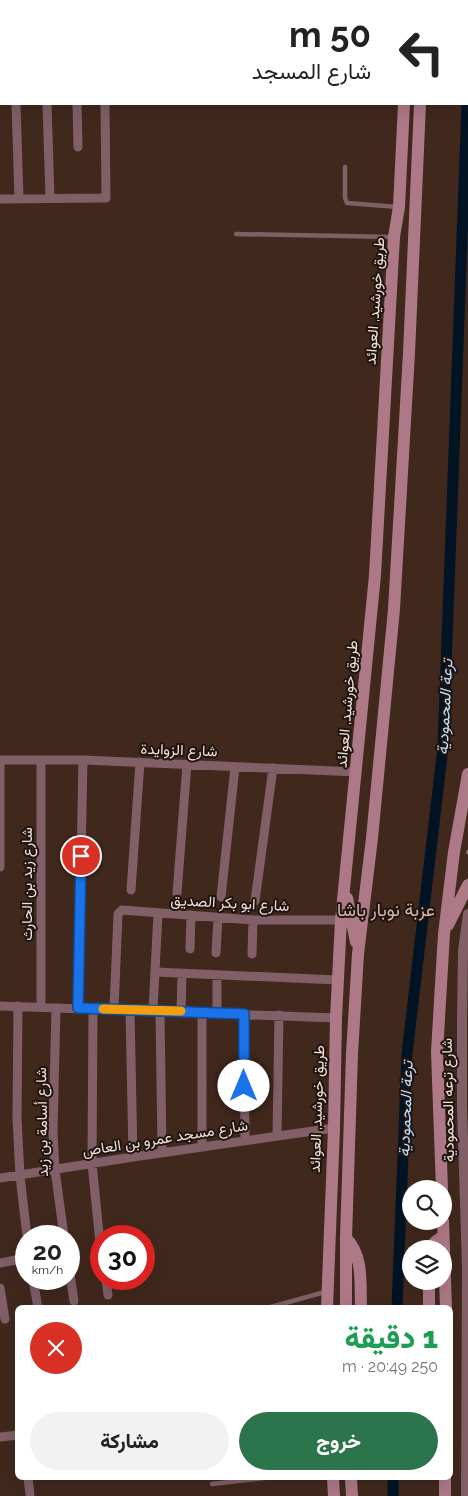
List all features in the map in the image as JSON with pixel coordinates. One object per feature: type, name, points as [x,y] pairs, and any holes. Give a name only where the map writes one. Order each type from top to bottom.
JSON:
[{"type":"main road","name":"طريق خورشيد, العوائد","points":[[327,1305],[341,920],[375,575],[394,237],[399,207],[404,105]]},
{"type":"main road","points":[[346,1305],[346,1238],[352,1054],[358,954],[372,838],[394,609],[409,353],[420,105]]},
{"type":"main road","points":[[442,1180],[437,1052],[444,934],[454,852],[468,774]]},
{"type":"main road","points":[[345,883],[358,954]]},
{"type":"main road","points":[[444,934],[468,885]]},
{"type":"main road","points":[[443,1230],[446,1305]]},
{"type":"main road","points":[[438,1240],[443,1236]]},
{"type":"main road","points":[[346,1238],[354,1248],[358,1259],[361,1305]]},
{"type":"main road","points":[[429,1305],[430,1290]]},
{"type":"main road","points":[[333,1480],[334,1496]]},
{"type":"main road","points":[[351,1480],[352,1496]]},
{"type":"main road","points":[[445,1480],[445,1496]]},
{"type":"street","points":[[16,105],[19,199]]},
{"type":"street","points":[[47,105],[50,198]]},
{"type":"street","points":[[77,105],[78,146]]},
{"type":"street","points":[[0,199],[106,198],[105,105]]},
{"type":"street","points":[[0,760],[0,866]]},
{"type":"street","name":"شارع الزوايدة","points":[[0,760],[83,760],[357,772]]},
{"type":"street","name":"شارع زيد بن الحارث","points":[[41,760],[41,1007]]},
{"type":"street","points":[[78,1008],[83,760]]},
{"type":"street","points":[[131,890],[140,762]]},
{"type":"street","points":[[177,893],[187,764]]},
{"type":"street","points":[[221,897],[235,766]]},
{"type":"street","points":[[255,901],[273,768]]},
{"type":"street","name":"شارع ابو بكر الصديق","points":[[114,1009],[118,914],[122,910],[253,920],[341,920]]},
{"type":"street","points":[[158,913],[155,972],[162,1152]]},
{"type":"street","name":"شارع ترعه المحمودية","points":[[466,1496],[467,1268],[462,1106],[462,1020],[463,950],[468,914]]},
{"type":"street","points":[[190,949],[192,915]]},
{"type":"street","points":[[216,953],[218,917]]},
{"type":"street","points":[[252,954],[253,920]]},
{"type":"street","points":[[155,972],[338,980]]},
{"type":"street","points":[[180,1011],[182,974]]},
{"type":"street","points":[[217,976],[217,1013]]},
{"type":"street","points":[[0,1006],[156,1010],[336,1018]]},
{"type":"street","points":[[18,1006],[17,1109],[20,1176],[27,1225]]},
{"type":"street","name":"شارع أسامة بن زيد","points":[[56,1008],[53,1082],[55,1170],[62,1225]]},
{"type":"street","points":[[93,1009],[92,1163],[98,1225]]},
{"type":"street","points":[[130,1010],[133,1156]]},
{"type":"street","points":[[202,1012],[202,1146]]},
{"type":"street","points":[[244,1014],[245,1140]]},
{"type":"street","points":[[277,1135],[279,1015]]},
{"type":"street","name":"شارع مسجد عمرو بن العاص","points":[[0,1178],[133,1156],[334,1128]]},
{"type":"street","points":[[0,1263],[15,1260]]},
{"type":"street","points":[[0,1288],[6,1319]]},
{"type":"street","points":[[35,1290],[37,1305]]},
{"type":"street","points":[[72,1290],[74,1301]]},
{"type":"street","points":[[107,1290],[108,1295]]},
{"type":"street","points":[[0,1437],[15,1435]]},
{"type":"street","points":[[28,1480],[30,1494]]},
{"type":"lane","points":[[346,167],[345,198],[347,204],[399,207]]},
{"type":"lane","points":[[236,234],[394,237]]},
{"type":"lane","points":[[278,1305],[326,1292]]},
{"type":"lane","points":[[212,1484],[247,1480]]},
{"type":"path","points":[[467,854],[468,848]]},
{"type":"waterway","name":"ترعة المحمودية","points":[[397,1305],[407,1054],[443,747],[467,105]]},
{"type":"waterway","name":"ترعة المحمودية","points":[[393,1480],[393,1496]]},
{"type":"slow traffic","points":[[103,1009],[181,1011]]},
{"type":"district","name":"عزبة نوبار باشا","points":[[386,910]]},
{"type":"route","points":[[81,856],[78,1008],[244,1014],[244,1086]]}]
